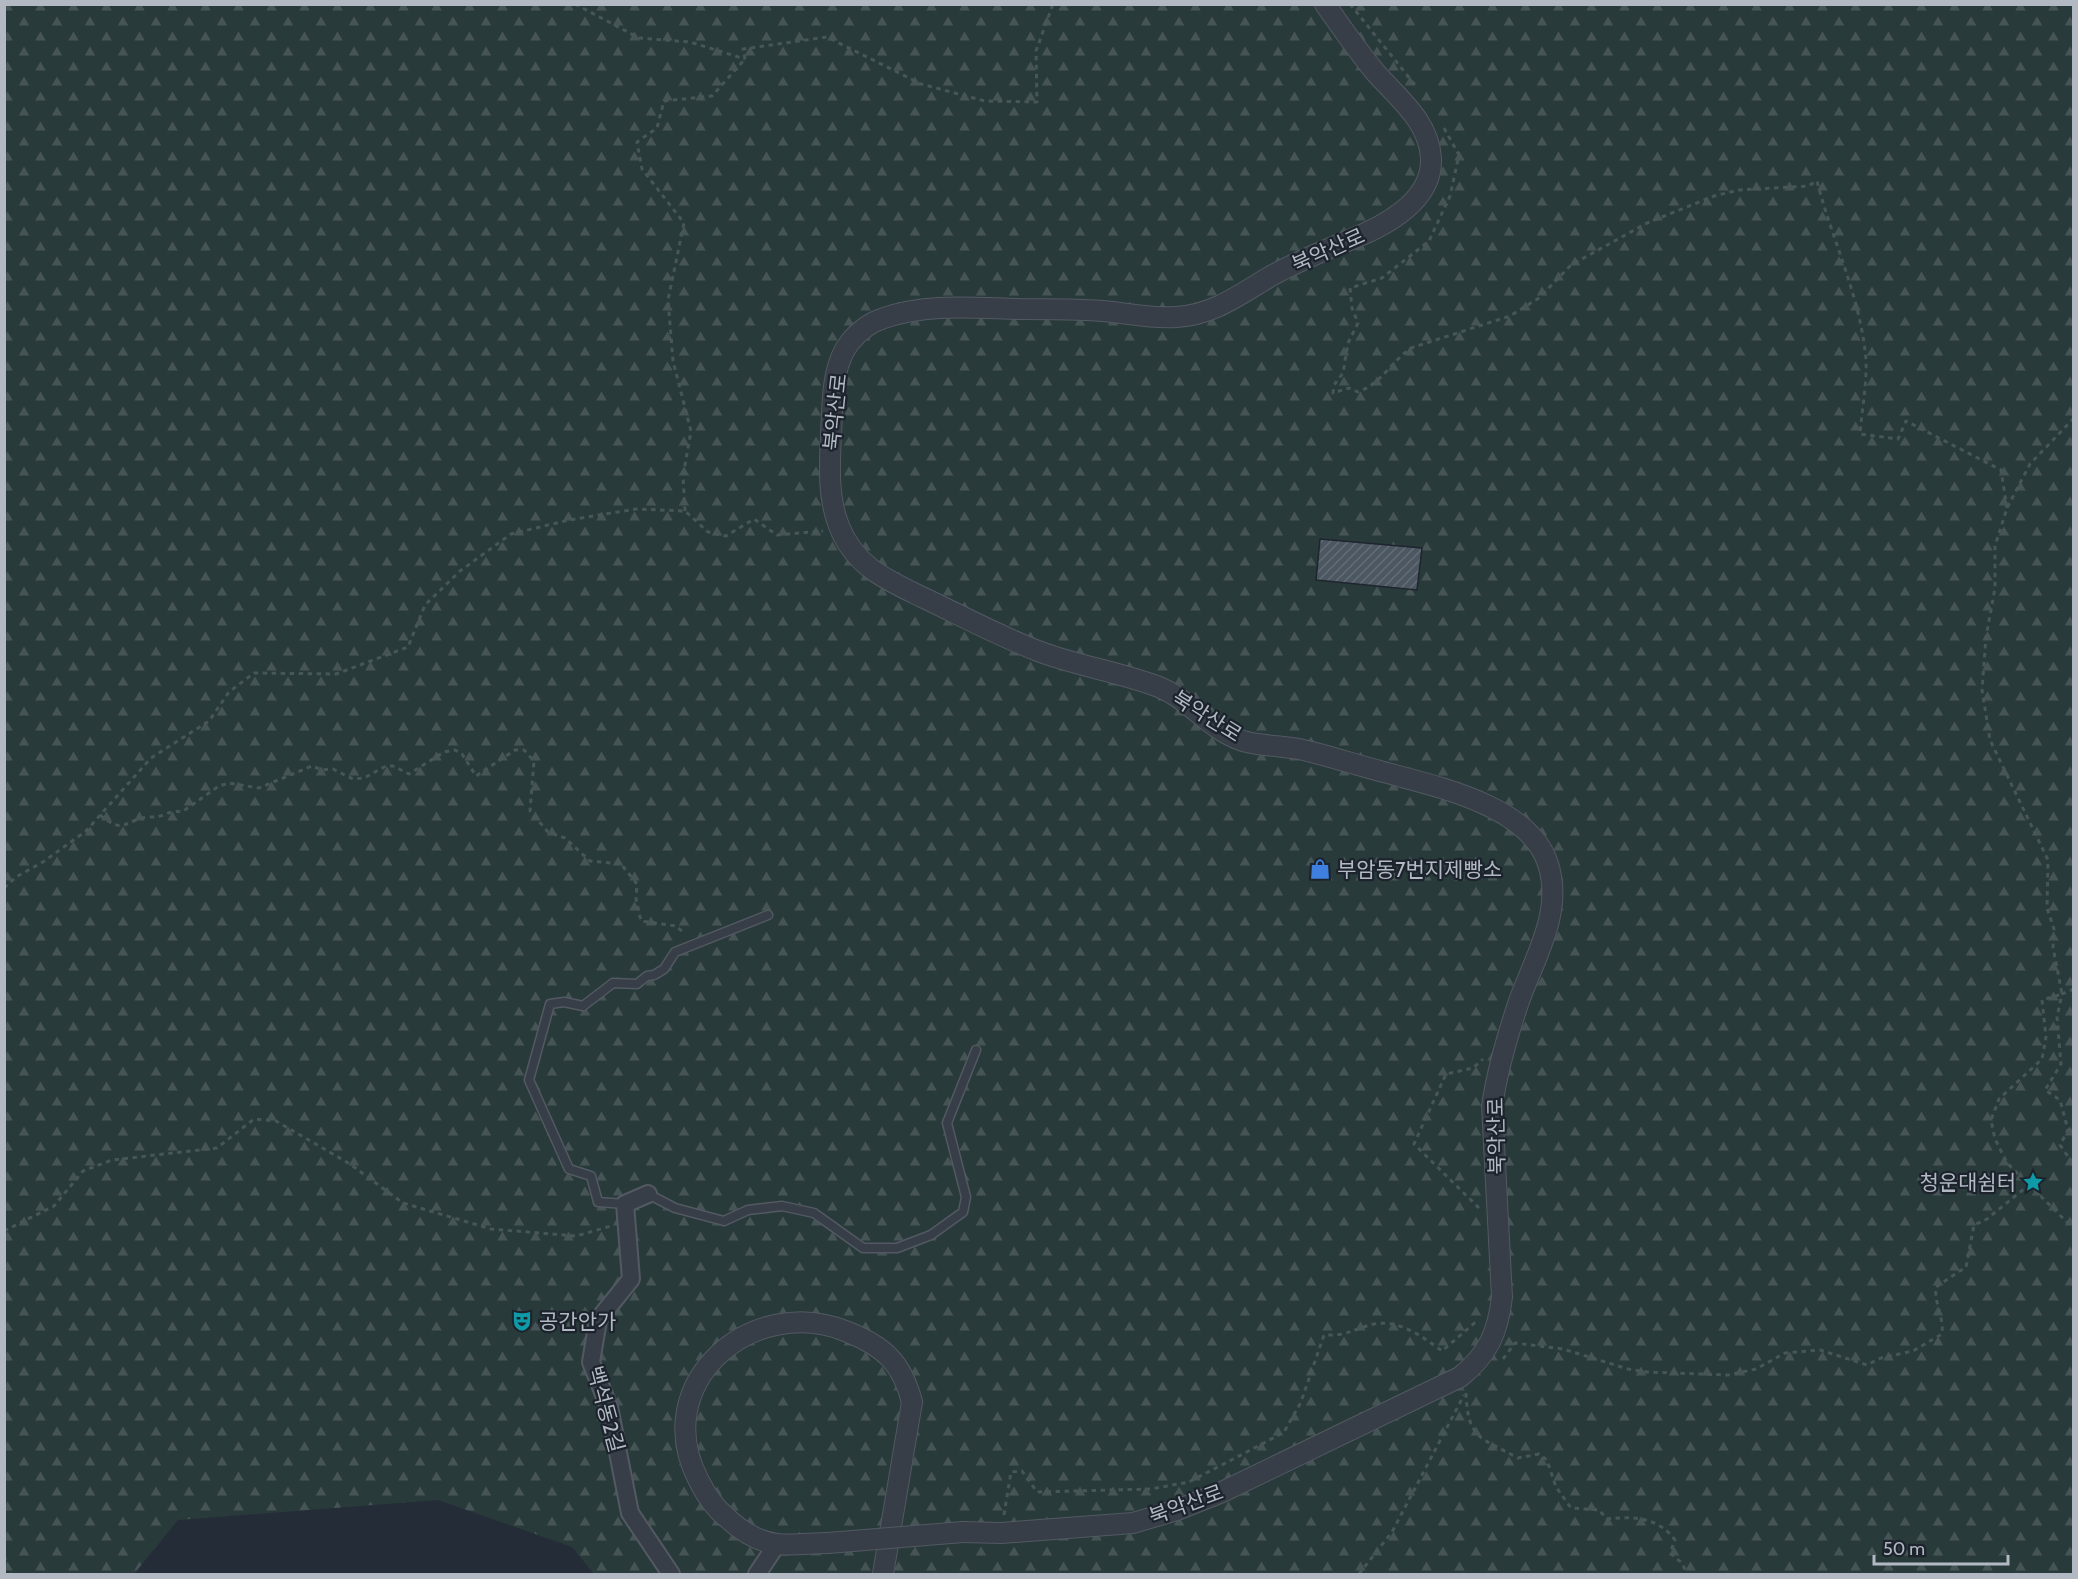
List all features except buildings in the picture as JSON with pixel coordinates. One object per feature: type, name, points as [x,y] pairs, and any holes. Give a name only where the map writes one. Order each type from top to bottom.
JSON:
[{"type":"street","name":"북악산로","points":[[883,1575],[912,1402],[906,1378],[893,1358],[857,1336],[833,1326],[809,1322],[755,1329],[731,1342],[699,1377],[687,1408],[685,1428],[688,1454],[706,1494],[717,1510],[735,1526],[757,1539],[777,1544],[828,1543],[963,1532],[1001,1533],[1133,1523],[1178,1510],[1230,1488],[1460,1377],[1489,1348],[1497,1326],[1502,1297],[1492,1106],[1496,1082],[1518,1005],[1545,935],[1552,889],[1548,863],[1530,834],[1514,820],[1456,793],[1302,750],[1243,742],[1224,733],[1161,688],[1043,653],[994,633],[885,580],[867,568],[853,552],[841,531],[833,509],[830,482],[834,386],[845,350],[853,338],[878,320],[932,308],[1095,310],[1173,318],[1207,312],[1239,297],[1304,258],[1374,230],[1401,213],[1419,195],[1428,177],[1432,161],[1420,125],[1408,107],[1355,46],[1325,4]]},
{"type":"street","points":[[626,1204],[648,1194]]},
{"type":"street","name":"백석동2길","points":[[626,1204],[631,1279],[598,1320],[591,1362],[609,1407],[630,1513],[671,1575]]},
{"type":"street","points":[[757,1575],[777,1544]]},
{"type":"lane","points":[[626,1204],[598,1202],[591,1176],[569,1169],[529,1080],[550,1004],[564,1002],[583,1006],[613,983],[637,984],[664,969],[675,952],[768,915]]},
{"type":"lane","points":[[648,1194],[675,1208],[724,1221],[748,1210],[783,1206],[814,1213],[863,1248],[897,1248],[931,1235],[963,1212],[966,1197],[947,1123],[976,1050]]},
{"type":"path","points":[[575,4],[639,38],[690,42],[745,59]]},
{"type":"path","points":[[745,59],[743,49],[826,37],[921,84],[985,100],[1037,102],[1036,51],[1053,4]]},
{"type":"path","points":[[1350,4],[1419,91]]},
{"type":"path","points":[[685,511],[683,476],[691,431],[673,362],[668,300],[684,223],[642,168],[637,142],[657,128],[664,101],[712,96],[745,59]]},
{"type":"path","points":[[1443,125],[1459,155],[1450,196],[1429,241],[1382,278],[1350,288],[1352,308],[1358,323],[1348,343],[1343,373],[1334,385],[1333,393],[1349,388],[1358,392],[1373,387],[1398,358],[1412,348],[1510,316],[1539,298],[1571,265],[1647,223],[1738,190],[1808,186],[1817,181],[1826,218],[1857,308],[1866,360],[1860,434],[1898,440],[1906,421],[2001,470],[2007,508]]},
{"type":"path","points":[[2073,418],[2030,464],[2007,508],[1995,546],[1995,588],[1986,637],[1982,690],[1990,740],[2048,860],[2047,908],[2054,929],[2053,947],[2062,994],[2057,1017],[2061,1064],[2045,1090],[2060,1100],[2068,1130],[2060,1144],[2073,1165]]},
{"type":"path","points":[[4,888],[86,831],[151,758],[209,721],[229,692],[254,673],[336,674],[408,647],[425,605],[460,571],[511,534],[569,520],[636,510],[685,511],[708,532],[726,536],[754,519],[777,535],[808,530],[841,531]]},
{"type":"path","points":[[100,815],[109,823],[122,827],[148,817],[154,818],[176,811],[182,812],[219,786],[229,783],[259,788],[312,766],[322,770],[333,769],[353,779],[364,778],[386,766],[393,766],[409,774],[444,752],[455,750],[462,754],[476,776],[515,750],[524,750],[534,761],[530,811],[548,832],[565,838],[590,861],[621,864],[637,884],[636,899],[641,921],[676,926],[695,944]]},
{"type":"path","points":[[2073,989],[2042,999],[2046,1037],[2042,1059],[1999,1099],[1991,1120],[1995,1139],[2007,1163],[2073,1229]]},
{"type":"path","points":[[1488,1054],[1473,1068],[1446,1074],[1414,1144],[1499,1229]]},
{"type":"path","points":[[4,1231],[54,1206],[82,1171],[112,1160],[217,1148],[254,1119],[276,1121],[350,1164],[403,1203],[491,1229],[576,1236],[627,1222]]},
{"type":"path","points":[[1495,1366],[1515,1343],[1563,1349],[1638,1370],[1728,1375],[1756,1369],[1785,1353],[1820,1350],[1867,1365],[1881,1358],[1912,1351],[1942,1334],[1943,1319],[1935,1296],[1936,1287],[1966,1267],[1974,1225],[1988,1218],[2030,1185]]},
{"type":"path","points":[[1008,1492],[1011,1472],[1022,1471],[1037,1492],[1151,1489],[1189,1482],[1284,1432],[1301,1402],[1324,1335],[1342,1336],[1376,1323],[1413,1329],[1442,1351],[1481,1318]]},
{"type":"path","points":[[1359,1575],[1392,1532],[1466,1391],[1468,1420],[1474,1432],[1518,1458],[1539,1454],[1547,1460],[1556,1487],[1571,1508],[1599,1510],[1607,1519],[1626,1517],[1650,1520],[1662,1527],[1675,1540],[1670,1553],[1682,1563],[1687,1575]]},
{"type":"path","points":[[4,1556],[10,1575]]},
{"type":"green space","points":[[5,5],[2073,5],[2073,1574],[594,1574],[572,1547],[438,1500],[178,1520],[134,1574],[5,1574]]},
{"type":"place","name":"부암동7번지제빵소","points":[[1320,869]]},
{"type":"place","name":"청운대쉼터","points":[[2033,1182]]},
{"type":"place","name":"공간안가","points":[[522,1321]]}]
